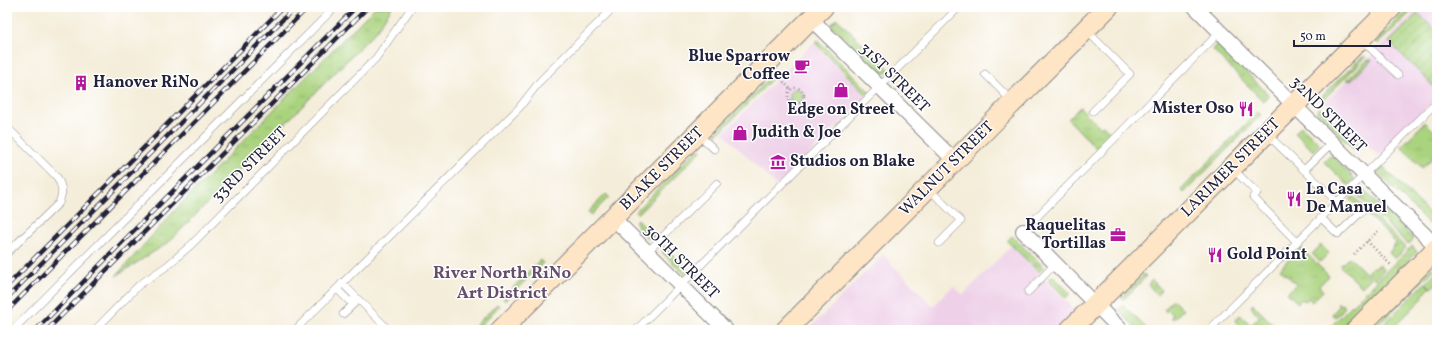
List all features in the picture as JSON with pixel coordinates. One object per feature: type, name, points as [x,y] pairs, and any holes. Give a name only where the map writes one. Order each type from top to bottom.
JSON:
[{"type":"street","name":"WALNUT STREET","points":[[786,330],[1108,7]]},
{"type":"street","name":"32ND STREET","points":[[1195,7],[1437,248]]},
{"type":"street","name":"LARIMER STREET","points":[[1070,330],[1392,7]]},
{"type":"street","name":"31ST STREET","points":[[817,13],[879,87],[955,161]]},
{"type":"street","name":"BLAKE STREET","points":[[500,330],[817,13]]},
{"type":"street","name":"30TH STREET","points":[[613,218],[726,330]]},
{"type":"street","points":[[1022,231],[1121,330]]},
{"type":"street","points":[[1356,330],[1437,248]]},
{"type":"lane","points":[[13,330],[334,7]]},
{"type":"lane","name":"33RD STREET","points":[[95,330],[139,285],[167,266],[192,244],[376,58],[412,7]]},
{"type":"lane","points":[[295,330],[519,108],[540,81],[614,7]]},
{"type":"lane","points":[[636,330],[959,7]]},
{"type":"lane","points":[[1086,30],[1130,74],[1093,111]]},
{"type":"lane","points":[[1022,231],[1220,32]]},
{"type":"lane","points":[[1361,38],[1398,75]]},
{"type":"lane","points":[[985,74],[1013,103]]},
{"type":"lane","points":[[1209,330],[1437,102]]},
{"type":"lane","points":[[7,127],[58,177],[62,186],[62,195],[59,203],[7,253]]},
{"type":"lane","points":[[697,133],[714,149]]},
{"type":"lane","points":[[1266,133],[1337,202]]},
{"type":"lane","points":[[1304,170],[1332,143]]},
{"type":"lane","points":[[1232,168],[1257,193],[1253,197],[1298,242]]},
{"type":"lane","points":[[647,252],[717,184]]},
{"type":"lane","points":[[928,188],[962,221],[939,243]]},
{"type":"lane","points":[[1321,218],[1338,234],[1362,211]]},
{"type":"lane","points":[[1028,292],[1055,264]]},
{"type":"lane","points":[[339,286],[349,300],[358,300],[389,330]]},
{"type":"lane","points":[[343,314],[358,300]]},
{"type":"path","points":[[778,76],[791,90]]},
{"type":"path","points":[[790,101],[795,104],[800,103],[804,96],[803,91],[799,88],[794,88],[791,90],[788,96],[790,101],[790,110]]},
{"type":"path","points":[[1354,254],[1380,229]]},
{"type":"path","points":[[1367,241],[1391,265]]},
{"type":"shaded area","points":[[1420,7],[1437,7],[1437,98],[1379,156],[1325,102]]},
{"type":"shaded area","points":[[813,43],[867,96],[777,186],[723,133]]},
{"type":"shaded area","points":[[1011,246],[1096,330],[808,330],[883,255],[933,306],[953,286],[963,295]]},
{"type":"green space","points":[[375,7],[392,7],[376,31],[169,242],[116,276],[177,208]]},
{"type":"green space","points":[[1410,7],[1416,7],[1378,44],[1377,40]]},
{"type":"green space","points":[[1418,13],[1437,32],[1437,90],[1389,42]]},
{"type":"green space","points":[[837,19],[864,45],[858,51],[831,25]]},
{"type":"green space","points":[[818,40],[870,92],[867,95],[815,43]]},
{"type":"green space","points":[[1218,44],[1269,95],[1263,101],[1213,50]]},
{"type":"green space","points":[[867,48],[890,70],[888,73],[880,72],[861,54]]},
{"type":"green space","points":[[1362,57],[1366,57],[1322,101],[1320,98]]},
{"type":"green space","points":[[1367,60],[1372,60],[1351,80],[1347,80]]},
{"type":"green space","points":[[770,77],[772,79],[715,137],[716,131]]},
{"type":"green space","points":[[796,89],[801,91],[803,96],[801,101],[796,103],[791,101],[789,96],[791,91]]},
{"type":"green space","points":[[1080,107],[1100,127],[1103,125],[1112,135],[1097,149],[1068,119]]},
{"type":"green space","points":[[1320,108],[1359,147],[1355,151],[1316,111]]},
{"type":"green space","points":[[1258,112],[1261,115],[1184,193],[1181,190]]},
{"type":"green space","points":[[1425,122],[1437,134],[1437,154],[1422,168],[1401,147]]},
{"type":"green space","points":[[1301,126],[1320,144],[1313,151],[1295,133]]},
{"type":"green space","points":[[696,150],[702,150],[638,214],[636,211]]},
{"type":"green space","points":[[1331,155],[1355,179],[1348,185],[1324,162]]},
{"type":"green space","points":[[1382,166],[1434,218],[1429,224],[1376,171]]},
{"type":"green space","points":[[1361,187],[1414,239],[1408,245],[1355,193]]},
{"type":"green space","points":[[606,194],[609,197],[591,215],[588,212]]},
{"type":"green space","points":[[1353,196],[1371,213],[1370,218],[1350,199]]},
{"type":"green space","points":[[1374,216],[1406,248],[1395,259],[1389,253],[1396,243],[1371,218]]},
{"type":"green space","points":[[637,219],[654,236],[648,238],[637,226],[638,225],[635,221]]},
{"type":"green space","points":[[1012,236],[1044,267],[1039,272],[1007,241]]},
{"type":"green space","points":[[1321,245],[1329,253],[1320,262],[1312,254]]},
{"type":"green space","points":[[664,246],[690,272],[686,276],[663,253]]},
{"type":"green space","points":[[1412,246],[1417,252],[1364,305],[1358,299]]},
{"type":"green space","points":[[1300,247],[1329,276],[1319,286],[1323,291],[1312,302],[1309,298],[1305,301],[1302,299],[1298,303],[1287,293],[1296,284],[1280,269]]},
{"type":"green space","points":[[1349,257],[1371,278],[1362,287],[1340,266]]},
{"type":"green space","points":[[540,260],[543,263],[505,301],[503,298]]},
{"type":"green space","points":[[1379,264],[1384,270],[1375,279],[1367,272],[1373,266],[1375,268]]},
{"type":"green space","points":[[1432,267],[1434,270],[1373,330],[1369,330]]},
{"type":"green space","points":[[1437,272],[1437,283],[1431,288],[1426,283]]},
{"type":"green space","points":[[1144,274],[1146,277],[1123,300],[1121,298]]},
{"type":"green space","points":[[1053,276],[1070,293],[1066,298],[1048,280]]},
{"type":"green space","points":[[1152,280],[1162,290],[1157,295],[1148,284]]},
{"type":"green space","points":[[1425,283],[1430,288],[1422,296],[1423,298],[1391,330],[1378,330]]},
{"type":"green space","points":[[1173,300],[1183,310],[1173,319],[1171,317],[1173,314],[1168,310],[1166,312],[1164,310]]},
{"type":"green space","points":[[1357,300],[1363,306],[1339,330],[1327,330]]},
{"type":"green space","points":[[1338,303],[1345,307],[1336,317],[1332,314],[1339,306],[1337,304]]},
{"type":"green space","points":[[497,304],[499,306],[476,330],[471,330]]},
{"type":"green space","points":[[1253,304],[1276,328],[1274,330],[1267,324],[1260,330],[1244,330],[1235,321],[1240,315],[1251,325],[1260,317],[1251,307]]},
{"type":"green space","points":[[1123,305],[1148,330],[1138,330],[1118,310]]},
{"type":"railway","points":[[7,286],[283,7]]},
{"type":"railway","points":[[7,298],[295,7]]},
{"type":"railway","points":[[7,311],[308,7]]},
{"type":"railway","points":[[36,330],[356,7]]},
{"type":"railway","points":[[47,330],[368,7]]},
{"type":"place","name":"Blue Sparrow Coffee","points":[[802,66]]},
{"type":"place","name":"Hanover RiNo","points":[[81,83]]},
{"type":"place","name":"Edge on Street","points":[[841,90]]},
{"type":"place","name":"Mister Oso","points":[[1246,109]]},
{"type":"place","name":"Judith & Joe","points":[[740,133]]},
{"type":"place","name":"Studios on Blake","points":[[778,162]]},
{"type":"place","name":"La Casa De Manuel","points":[[1294,199]]},
{"type":"place","name":"Raquelitas Tortillas","points":[[1118,235]]},
{"type":"place","name":"Gold Point","points":[[1215,255]]},
{"type":"district","name":"River North RiNo Art District","points":[[502,283]]}]
